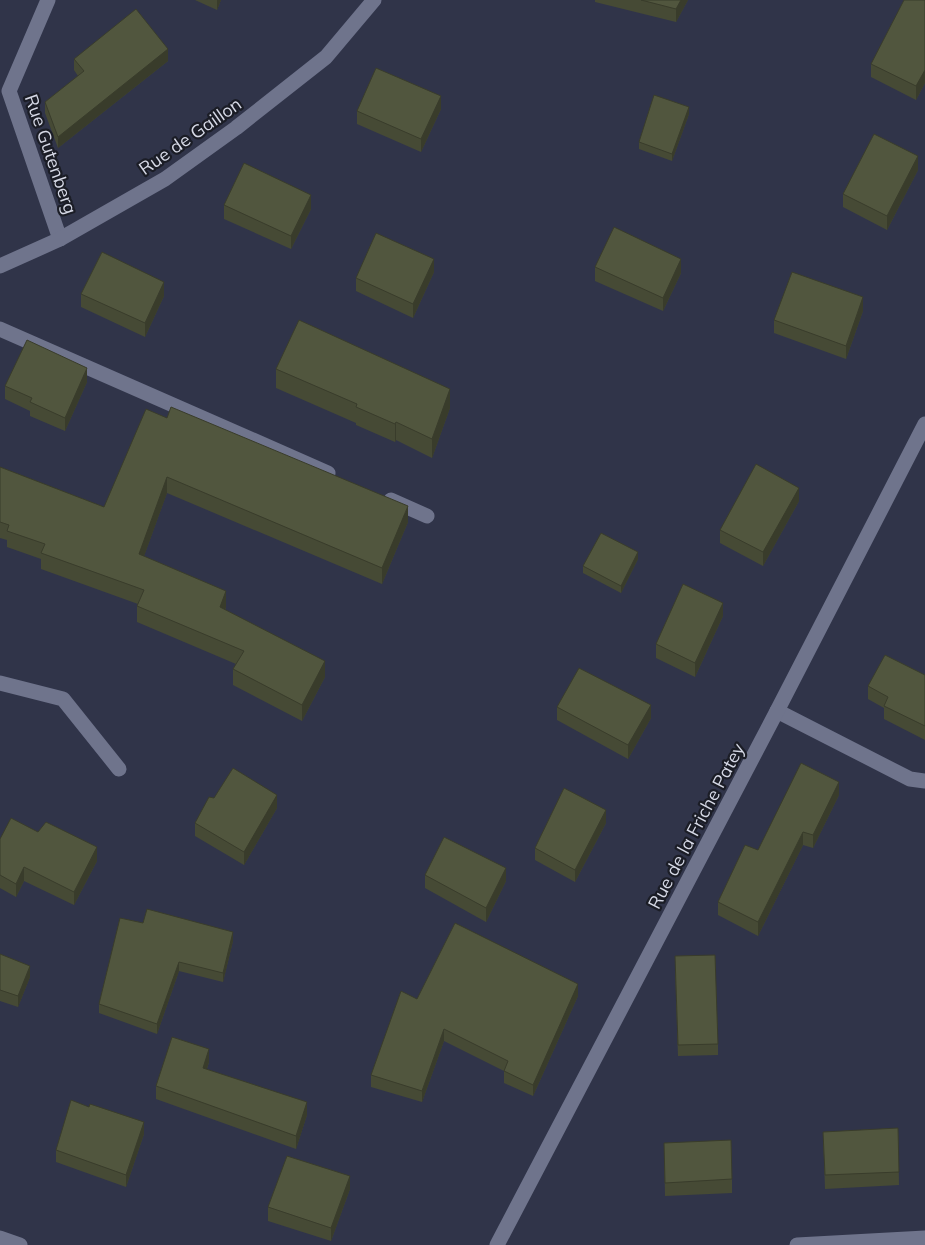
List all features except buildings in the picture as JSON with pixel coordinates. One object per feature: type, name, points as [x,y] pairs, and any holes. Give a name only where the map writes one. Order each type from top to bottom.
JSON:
[{"type":"street","name":"Rue Gutenberg","points":[[48,0],[9,91],[60,238]]},
{"type":"street","name":"Rue de Gaillon","points":[[0,266],[60,238],[165,178],[236,128],[326,57],[374,0]]},
{"type":"street","points":[[0,329],[345,480]]},
{"type":"street","name":"Rue de la Friche Patey","points":[[497,1245],[925,424]]},
{"type":"street","points":[[381,496],[427,516]]},
{"type":"street","points":[[0,683],[63,699],[119,769]]},
{"type":"street","points":[[777,711],[910,779],[925,781]]},
{"type":"street","points":[[0,1238],[20,1245]]},
{"type":"street","points":[[797,1245],[925,1238]]}]
